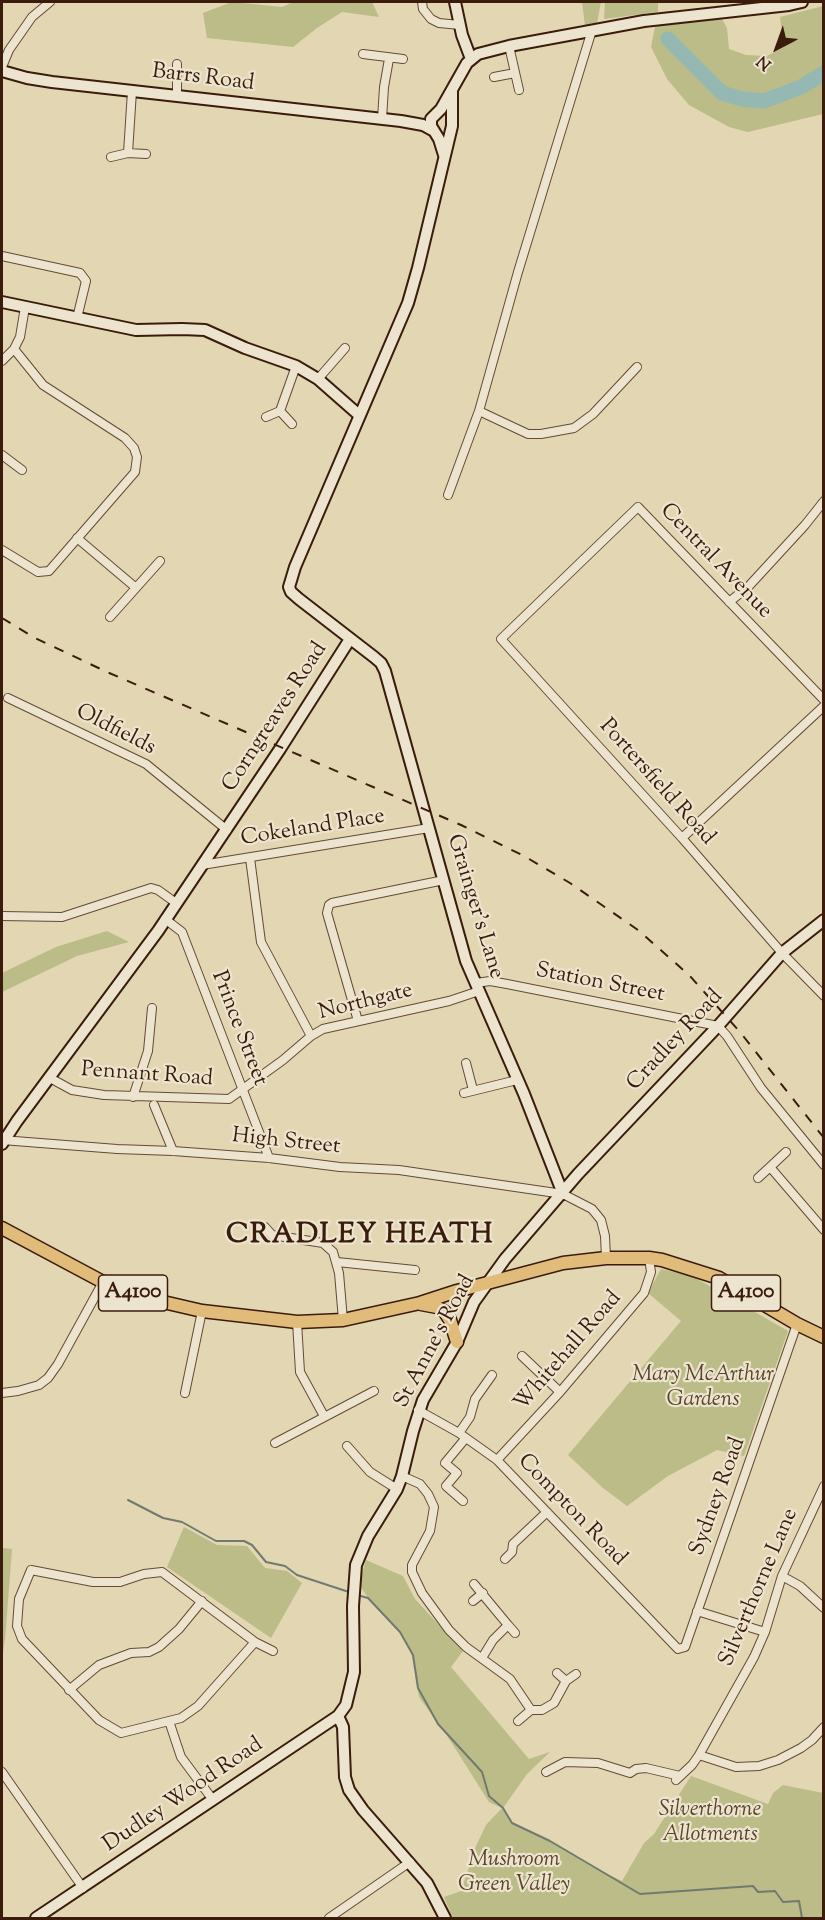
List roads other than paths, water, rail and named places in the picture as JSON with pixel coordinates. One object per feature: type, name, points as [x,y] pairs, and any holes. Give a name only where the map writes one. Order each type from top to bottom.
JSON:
[{"type":"main road","name":"A4100","points":[[2,1228],[102,1282],[146,1298],[202,1311],[297,1322],[344,1320],[420,1304],[487,1282],[563,1263],[606,1258],[649,1258],[719,1278],[797,1324],[824,1337]]},
{"type":"main road","points":[[420,1304],[438,1307],[445,1312],[457,1342]]},
{"type":"street","points":[[2,69],[9,50],[32,17],[50,2]]},
{"type":"street","points":[[422,2],[423,9],[439,23],[460,25]]},
{"type":"street","points":[[455,2],[471,59],[484,52],[509,46],[644,21],[802,2]]},
{"type":"street","points":[[448,495],[479,411],[518,272],[592,30]]},
{"type":"street","points":[[509,46],[519,90]]},
{"type":"street","points":[[363,54],[403,60]]},
{"type":"street","points":[[382,119],[389,59]]},
{"type":"street","name":"Corngreaves Road","points":[[435,114],[471,59]]},
{"type":"street","points":[[177,64],[177,96]]},
{"type":"street","name":"Barrs Road","points":[[2,69],[27,78],[401,121],[423,125],[433,131]]},
{"type":"street","points":[[494,77],[515,73]]},
{"type":"street","points":[[128,153],[132,90]]},
{"type":"street","name":"Corngreaves Road","points":[[2,1141],[165,919],[226,830],[350,639],[299,599],[289,587],[295,567],[408,303],[451,124],[452,90]]},
{"type":"street","points":[[433,131],[442,134],[451,124],[444,112],[435,114],[430,122],[433,131],[439,139],[444,155]]},
{"type":"street","name":"Barrs Road","points":[[401,121],[423,119],[435,114]]},
{"type":"street","points":[[111,157],[128,153],[146,154]]},
{"type":"street","points":[[2,256],[80,273],[86,281],[77,318]]},
{"type":"street","points":[[2,302],[136,330],[182,328],[205,330],[245,348],[296,366],[318,379],[359,415]]},
{"type":"street","points":[[2,361],[14,349],[20,337],[26,307]]},
{"type":"street","points":[[318,379],[345,348]]},
{"type":"street","points":[[2,550],[33,569],[42,573],[49,571],[135,472],[137,457],[134,448],[125,438],[43,385],[14,349]]},
{"type":"street","points":[[266,417],[280,411],[296,366]]},
{"type":"street","points":[[479,411],[528,434],[574,428],[593,414],[637,367]]},
{"type":"street","points":[[280,411],[292,424]]},
{"type":"street","points":[[2,455],[22,470]]},
{"type":"street","points":[[729,603],[748,587],[789,543],[824,501]]},
{"type":"street","name":"Central Avenue","points":[[501,639],[638,507],[824,700]]},
{"type":"street","points":[[77,538],[135,587]]},
{"type":"street","points":[[110,617],[160,561]]},
{"type":"street","name":"Grainger's Lane","points":[[350,639],[381,663],[385,671],[466,961],[563,1194]]},
{"type":"street","name":"Portersfield Road","points":[[501,639],[682,838],[782,953],[824,996]]},
{"type":"street","name":"Oldfields","points":[[8,698],[146,764],[226,830]]},
{"type":"street","points":[[682,838],[824,706]]},
{"type":"street","name":"Cokeland Place","points":[[202,865],[429,828]]},
{"type":"street","points":[[250,858],[261,942],[311,1036]]},
{"type":"street","points":[[358,1021],[327,913],[329,905],[444,880]]},
{"type":"street","points":[[2,916],[62,917],[151,888],[158,890],[176,903]]},
{"type":"street","name":"Prince Street","points":[[165,919],[182,932],[269,1158]]},
{"type":"street","name":"Cradley Road","points":[[563,1194],[578,1174],[718,1026],[782,953],[824,920]]},
{"type":"street","name":"Station Street","points":[[477,987],[490,981],[718,1026]]},
{"type":"street","name":"Northgate","points":[[241,1089],[323,1029],[449,1001],[477,987]]},
{"type":"street","points":[[133,1097],[148,1052],[152,1008]]},
{"type":"street","points":[[718,1026],[727,1036],[760,1088],[824,1165]]},
{"type":"street","points":[[466,1063],[473,1090]]},
{"type":"street","name":"Pennant Road","points":[[50,1078],[72,1090],[133,1097],[229,1099],[241,1089]]},
{"type":"street","points":[[464,1092],[517,1080]]},
{"type":"street","points":[[154,1106],[173,1151]]},
{"type":"street","name":"High Street","points":[[2,1141],[269,1158],[340,1167],[399,1170],[563,1194],[592,1209],[601,1220],[605,1236],[606,1258]]},
{"type":"street","points":[[759,1178],[786,1152]]},
{"type":"street","points":[[770,1167],[824,1230]]},
{"type":"street","name":"St Anne's Road","points":[[347,1700],[354,1672],[352,1606],[356,1565],[368,1536],[397,1489],[418,1410],[457,1342],[471,1307],[487,1282],[563,1194]]},
{"type":"street","points":[[265,1227],[272,1235],[323,1243],[333,1252],[337,1262],[344,1320]]},
{"type":"street","name":"Whitehall Road","points":[[497,1460],[560,1392],[644,1293],[651,1272],[649,1258]]},
{"type":"street","points":[[337,1262],[415,1270]]},
{"type":"street","points":[[2,1393],[39,1385],[48,1378],[58,1364],[102,1282]]},
{"type":"street","points":[[185,1393],[202,1311]]},
{"type":"street","points":[[297,1322],[300,1372],[324,1416]]},
{"type":"street","name":"Sydney Road","points":[[685,1647],[797,1324]]},
{"type":"street","points":[[522,1356],[560,1392]]},
{"type":"street","points":[[446,1463],[471,1418],[476,1399],[492,1375]]},
{"type":"street","points":[[275,1443],[374,1391]]},
{"type":"street","name":"Compton Road","points":[[418,1410],[497,1460],[678,1648],[685,1647]]},
{"type":"street","points":[[347,1446],[370,1472],[397,1489]]},
{"type":"street","points":[[439,1457],[457,1473],[446,1486],[463,1501]]},
{"type":"street","points":[[402,1476],[420,1484],[434,1507],[430,1531],[412,1565],[414,1579],[449,1630],[510,1679],[531,1710]]},
{"type":"street","name":"Silverthorne Lane","points":[[546,1772],[565,1762],[598,1763],[630,1773],[636,1769],[646,1768],[678,1778],[692,1765],[754,1657],[765,1632],[782,1576],[824,1486]]},
{"type":"street","points":[[505,1558],[512,1552],[513,1544],[547,1512]]},
{"type":"street","points":[[255,1642],[198,1706],[181,1718],[122,1733],[99,1720],[28,1647],[17,1626],[19,1599],[31,1570],[93,1582],[120,1582],[144,1574],[162,1572],[255,1642],[273,1651]]},
{"type":"street","points":[[782,1576],[800,1586],[824,1608]]},
{"type":"street","points":[[474,1584],[514,1633]]},
{"type":"street","points":[[473,1601],[483,1593]]},
{"type":"street","points":[[69,1690],[99,1665],[131,1653],[149,1652],[159,1647],[179,1629],[202,1601]]},
{"type":"street","points":[[697,1611],[765,1632]]},
{"type":"street","points":[[482,1658],[493,1640],[508,1625]]},
{"type":"street","points":[[557,1672],[566,1681]]},
{"type":"street","points":[[518,1721],[531,1710],[542,1710],[554,1703],[566,1681],[576,1674]]},
{"type":"street","name":"Dudley Wood Road","points":[[36,1918],[338,1716],[347,1700]]},
{"type":"street","points":[[338,1716],[343,1727],[345,1778],[349,1790],[363,1810],[427,1883],[445,1918]]},
{"type":"street","points":[[170,1720],[181,1757],[213,1800]]},
{"type":"street","points":[[699,1755],[736,1767],[778,1760],[812,1740],[824,1726]]},
{"type":"street","points":[[812,1740],[824,1740]]},
{"type":"street","points":[[2,1772],[83,1888]]},
{"type":"street","points":[[328,1918],[410,1862]]},
{"type":"waterway","points":[[668,39],[722,93],[742,99],[764,101],[801,87],[824,73]]},
{"type":"waterway","points":[[128,1500],[163,1518],[182,1522],[216,1541],[244,1541],[252,1545],[266,1562],[285,1566],[297,1575],[352,1593]]},
{"type":"waterway","points":[[357,1595],[368,1598],[400,1632],[413,1655],[418,1688],[438,1724],[482,1772],[489,1796],[503,1808],[512,1823],[550,1841],[640,1894],[753,1886],[758,1892],[775,1891],[783,1902],[799,1901],[802,1918]]},
{"type":"railway","points":[[2,618],[35,638],[107,672],[461,825],[524,856],[570,883],[638,930],[689,975],[740,1032],[824,1138]]},
{"type":"district","name":"CRADLEY HEATH","points":[[360,1237]]},
{"type":"park label","name":"Mary McArthur Gardens","points":[[703,1388]]},
{"type":"park label","name":"Silverthorne Allotments","points":[[710,1824]]},
{"type":"park label","name":"Mushroom Green Valley","points":[[514,1874]]}]
